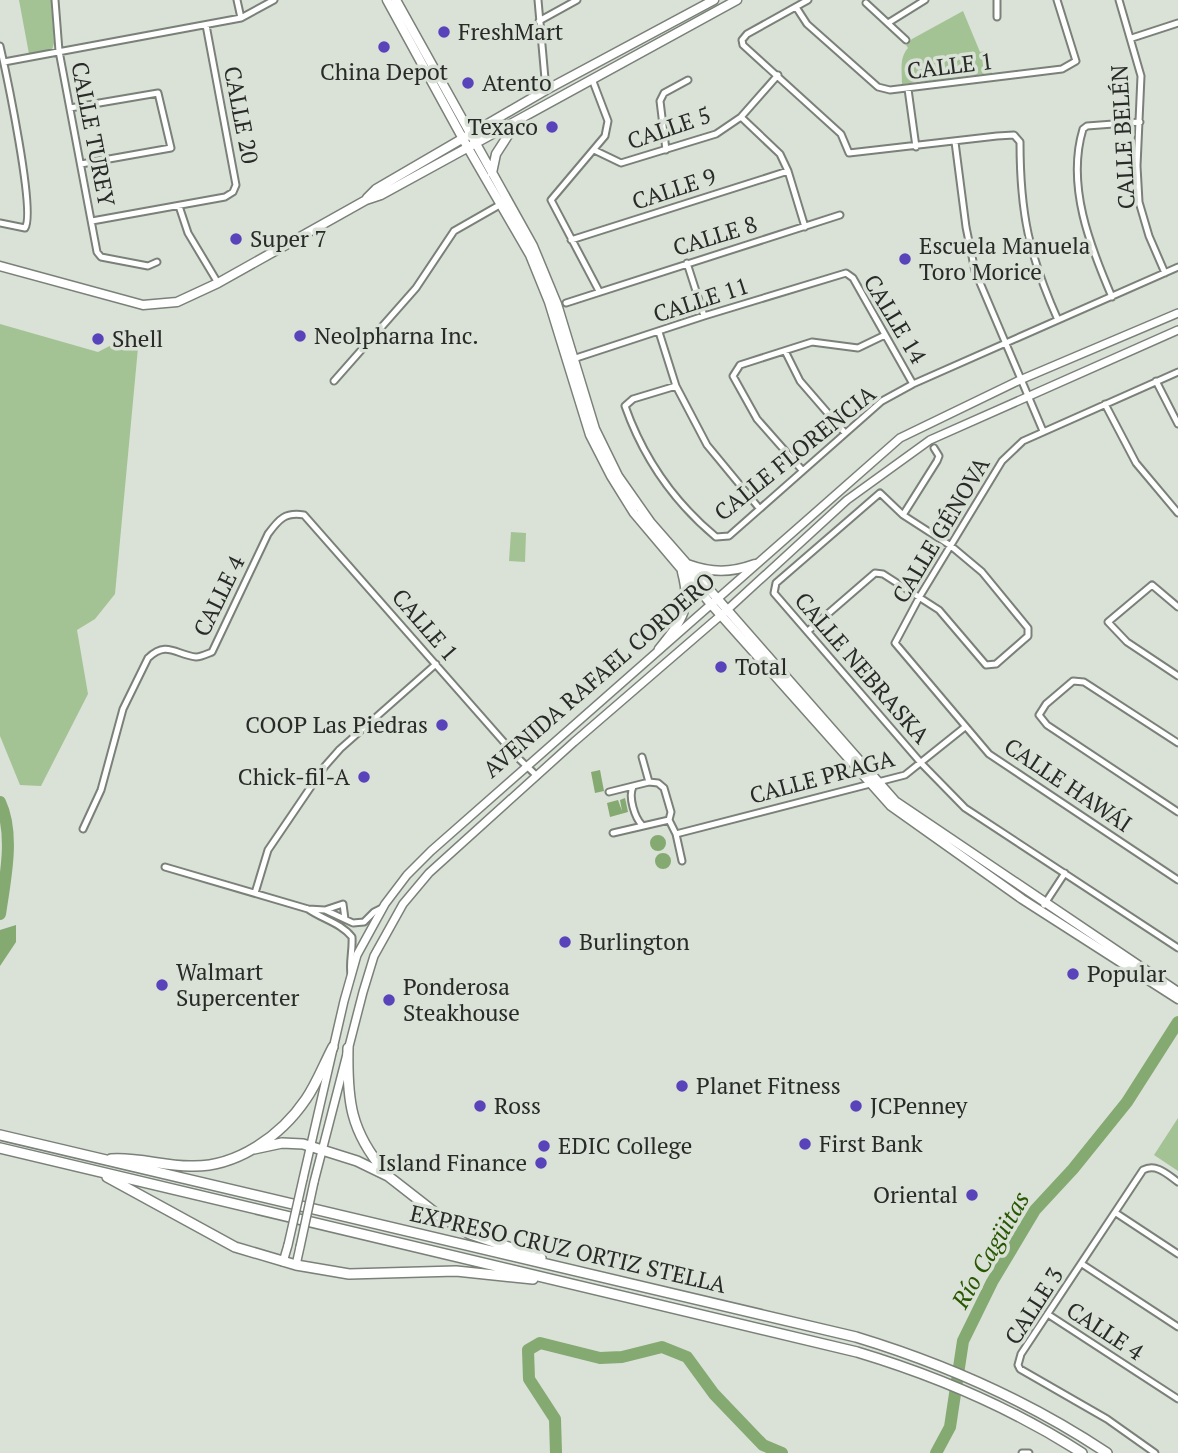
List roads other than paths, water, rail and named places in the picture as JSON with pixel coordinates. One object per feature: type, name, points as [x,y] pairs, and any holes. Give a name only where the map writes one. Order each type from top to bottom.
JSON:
[{"type":"highway","points":[[254,1149],[279,1129],[305,1101],[333,1047]]},
{"type":"highway","points":[[348,1048],[348,1092],[353,1117],[363,1144],[388,1177]]},
{"type":"highway","name":"EXPRESO CRUZ ORTIZ STELLA","points":[[0,1135],[856,1337],[933,1363],[992,1388],[1060,1423],[1107,1453]]},
{"type":"highway","points":[[102,1159],[128,1157],[193,1167],[217,1163],[254,1149],[282,1143],[311,1146],[356,1161],[388,1177],[438,1215],[470,1234],[526,1251],[558,1266]]},
{"type":"highway","name":"EXPRESO CRUZ ORTIZ STELLA","points":[[0,1148],[857,1352],[930,1376],[988,1401],[1030,1421],[1083,1453]]},
{"type":"highway","points":[[99,1172],[235,1247],[283,1262],[349,1274],[456,1271],[553,1279]]},
{"type":"main road","points":[[387,0],[458,120],[479,163],[545,271],[570,360],[611,464],[647,518],[684,566],[875,784],[1043,908],[1164,986],[1178,992]]},
{"type":"main road","points":[[396,0],[458,120],[451,139],[439,153]]},
{"type":"main road","points":[[366,200],[376,189],[546,90],[714,0]]},
{"type":"main road","points":[[0,266],[143,305],[177,302],[218,283],[737,0]]},
{"type":"main road","points":[[458,120],[473,124],[495,120]]},
{"type":"main road","points":[[492,173],[496,154],[517,120]]},
{"type":"main road","points":[[472,146],[492,173],[505,202]]},
{"type":"main road","points":[[447,158],[466,157],[479,163]]},
{"type":"main road","name":"AVENIDA RAFAEL CORDERO","points":[[283,1262],[351,974],[357,956],[382,908],[407,875],[526,765],[900,438],[1020,380],[1178,313]]},
{"type":"main road","name":"AVENIDA RAFAEL CORDERO","points":[[296,1265],[314,1182],[374,956],[403,904],[429,873],[847,500],[930,440],[1178,330]]},
{"type":"main road","points":[[684,566],[712,572],[755,564]]},
{"type":"main road","points":[[659,649],[681,621],[686,608],[684,566]]},
{"type":"main road","points":[[1164,986],[1178,999]]},
{"type":"street","name":"CALLE TUREY","points":[[55,0],[59,51],[97,253],[101,257],[148,267],[157,262]]},
{"type":"street","points":[[237,0],[241,18]]},
{"type":"street","points":[[4,62],[241,18],[274,0]]},
{"type":"street","points":[[538,0],[546,90]]},
{"type":"street","points":[[539,21],[577,0]]},
{"type":"street","points":[[808,0],[747,33],[742,40],[743,45],[842,134],[849,153],[1014,135],[1020,142],[1020,186],[1027,238],[1058,320]]},
{"type":"street","points":[[888,23],[925,0]]},
{"type":"street","points":[[997,0],[997,16]]},
{"type":"street","name":"CALLE 1","points":[[796,6],[807,24],[878,87],[890,90],[1062,69],[1076,61],[1057,0]]},
{"type":"street","name":"CALLE BELÉN","points":[[1119,0],[1141,76],[1137,166],[1139,202],[1149,236],[1165,273]]},
{"type":"street","points":[[866,3],[906,40]]},
{"type":"street","points":[[1132,38],[1178,23]]},
{"type":"street","name":"CALLE 20","points":[[92,221],[225,197],[233,192],[236,185],[206,25]]},
{"type":"street","points":[[0,46],[29,224],[26,228],[0,223]]},
{"type":"street","name":"CALLE 5","points":[[594,150],[621,163],[716,134],[740,117],[778,75]]},
{"type":"street","points":[[592,79],[608,121],[604,136],[551,200],[599,291]]},
{"type":"street","points":[[666,150],[660,101],[664,93],[688,80]]},
{"type":"street","points":[[908,89],[916,147]]},
{"type":"street","points":[[70,108],[158,93],[170,137],[171,148],[81,164]]},
{"type":"street","points":[[740,117],[780,154],[805,226]]},
{"type":"street","points":[[1112,297],[1093,252],[1082,213],[1078,175],[1080,138],[1087,126],[1140,122]]},
{"type":"street","points":[[956,142],[966,228],[975,271],[1043,432]]},
{"type":"street","name":"CALLE 9","points":[[571,240],[788,171]]},
{"type":"street","points":[[334,381],[416,288],[454,231],[505,202]]},
{"type":"street","points":[[179,206],[188,233],[218,283]]},
{"type":"street","name":"CALLE 8","points":[[566,303],[840,215]]},
{"type":"street","points":[[687,263],[704,316]]},
{"type":"street","name":"CALLE FLORENCIA","points":[[676,386],[633,399],[625,406],[635,433],[660,479],[716,537],[729,536],[882,401],[914,384],[1178,267]]},
{"type":"street","name":"CALLE 11","points":[[570,360],[846,273]]},
{"type":"street","name":"CALLE 14","points":[[846,273],[853,278],[914,384]]},
{"type":"street","points":[[659,332],[676,386],[706,445],[759,508]]},
{"type":"street","points":[[802,470],[758,419],[733,376],[740,365],[812,342],[858,348],[885,335]]},
{"type":"street","points":[[785,351],[800,381],[845,433]]},
{"type":"street","name":"CALLE GÉNOVA","points":[[895,643],[920,596],[1002,461],[1023,441],[1178,372]]},
{"type":"street","points":[[1156,382],[1178,424]]},
{"type":"street","points":[[1105,404],[1136,463],[1178,513]]},
{"type":"street","points":[[808,631],[874,573],[883,573],[939,610],[986,664],[996,664],[1028,636],[1028,628],[982,572],[951,545],[903,515],[937,461],[939,456],[934,448]]},
{"type":"street","name":"CALLE NEBRASKA","points":[[903,515],[880,493],[776,583],[774,593],[920,762],[965,808],[1178,948]]},
{"type":"street","name":"CALLE 1","points":[[280,518],[292,513],[304,515],[537,776]]},
{"type":"street","name":"CALLE 4","points":[[83,829],[102,790],[123,709],[148,657],[155,651],[167,648],[198,658],[212,652],[268,534],[280,518]]},
{"type":"street","points":[[1178,607],[1152,585],[1108,622],[1127,642],[1178,676]]},
{"type":"street","name":"CALLE HAWÁI","points":[[895,643],[989,754],[1178,880]]},
{"type":"street","points":[[255,893],[268,850],[325,766],[340,749],[436,664]]},
{"type":"street","points":[[1178,743],[1084,682],[1073,681],[1046,704],[1039,715],[1047,725],[1178,812]]},
{"type":"street","name":"CALLE PRAGA","points":[[676,834],[905,775],[965,727]]},
{"type":"street","points":[[642,757],[649,782]]},
{"type":"street","points":[[610,792],[649,782],[659,783],[664,788],[671,812],[669,820],[676,834],[682,861]]},
{"type":"street","points":[[633,787],[630,793],[637,818],[640,825],[646,825]]},
{"type":"street","points":[[613,833],[669,820]]},
{"type":"street","points":[[165,867],[308,909],[324,910],[354,923],[364,922],[382,908]]},
{"type":"street","points":[[1043,908],[1065,873]]},
{"type":"street","points":[[324,910],[343,904],[345,919]]},
{"type":"street","points":[[308,909],[340,926],[352,937],[353,953],[349,965],[351,974]]},
{"type":"street","name":"CALLE 3","points":[[1155,1453],[1107,1419],[1020,1369],[1018,1364],[1021,1354],[1143,1170],[1156,1168],[1178,1182]]},
{"type":"street","points":[[1116,1213],[1178,1254]]},
{"type":"street","points":[[1082,1264],[1178,1327]]},
{"type":"street","name":"CALLE 4","points":[[1049,1315],[1178,1399]]},
{"type":"street","points":[[1022,1453],[1029,1453]]},
{"type":"waterway","points":[[0,802],[5,815],[8,843],[0,914]]},
{"type":"waterway","name":"Río Cagüitas","points":[[936,1453],[950,1427],[963,1341],[992,1282],[1035,1210],[1073,1169],[1127,1102],[1178,1022]]},
{"type":"waterway","name":"Río Cagüitas","points":[[556,1453],[555,1419],[529,1379],[528,1350],[540,1343],[600,1358],[622,1357],[662,1347],[687,1357],[714,1394],[763,1445],[782,1453]]},
{"type":"place","name":"FreshMart","points":[[444,32]]},
{"type":"place","name":"China Depot","points":[[384,47]]},
{"type":"place","name":"Atento","points":[[468,83]]},
{"type":"place","name":"Texaco","points":[[552,127]]},
{"type":"place","name":"Super 7","points":[[236,239]]},
{"type":"place","name":"Escuela Manuela Toro Morice","points":[[905,259]]},
{"type":"place","name":"Neolpharna Inc.","points":[[300,336]]},
{"type":"place","name":"Shell","points":[[98,339]]},
{"type":"place","name":"Total","points":[[721,667]]},
{"type":"place","name":"COOP Las Piedras","points":[[442,725]]},
{"type":"place","name":"Chick-fil-A","points":[[364,777]]},
{"type":"place","name":"Burlington","points":[[565,942]]},
{"type":"place","name":"Popular","points":[[1073,974]]},
{"type":"place","name":"Walmart Supercenter","points":[[162,985]]},
{"type":"place","name":"Ponderosa Steakhouse","points":[[389,1000]]},
{"type":"place","name":"Planet Fitness","points":[[682,1086]]},
{"type":"place","name":"Ross","points":[[480,1106]]},
{"type":"place","name":"JCPenney","points":[[856,1106]]},
{"type":"place","name":"First Bank","points":[[805,1144]]},
{"type":"place","name":"EDIC College","points":[[544,1146]]},
{"type":"place","name":"Island Finance","points":[[541,1163]]},
{"type":"place","name":"Oriental","points":[[972,1195]]}]
